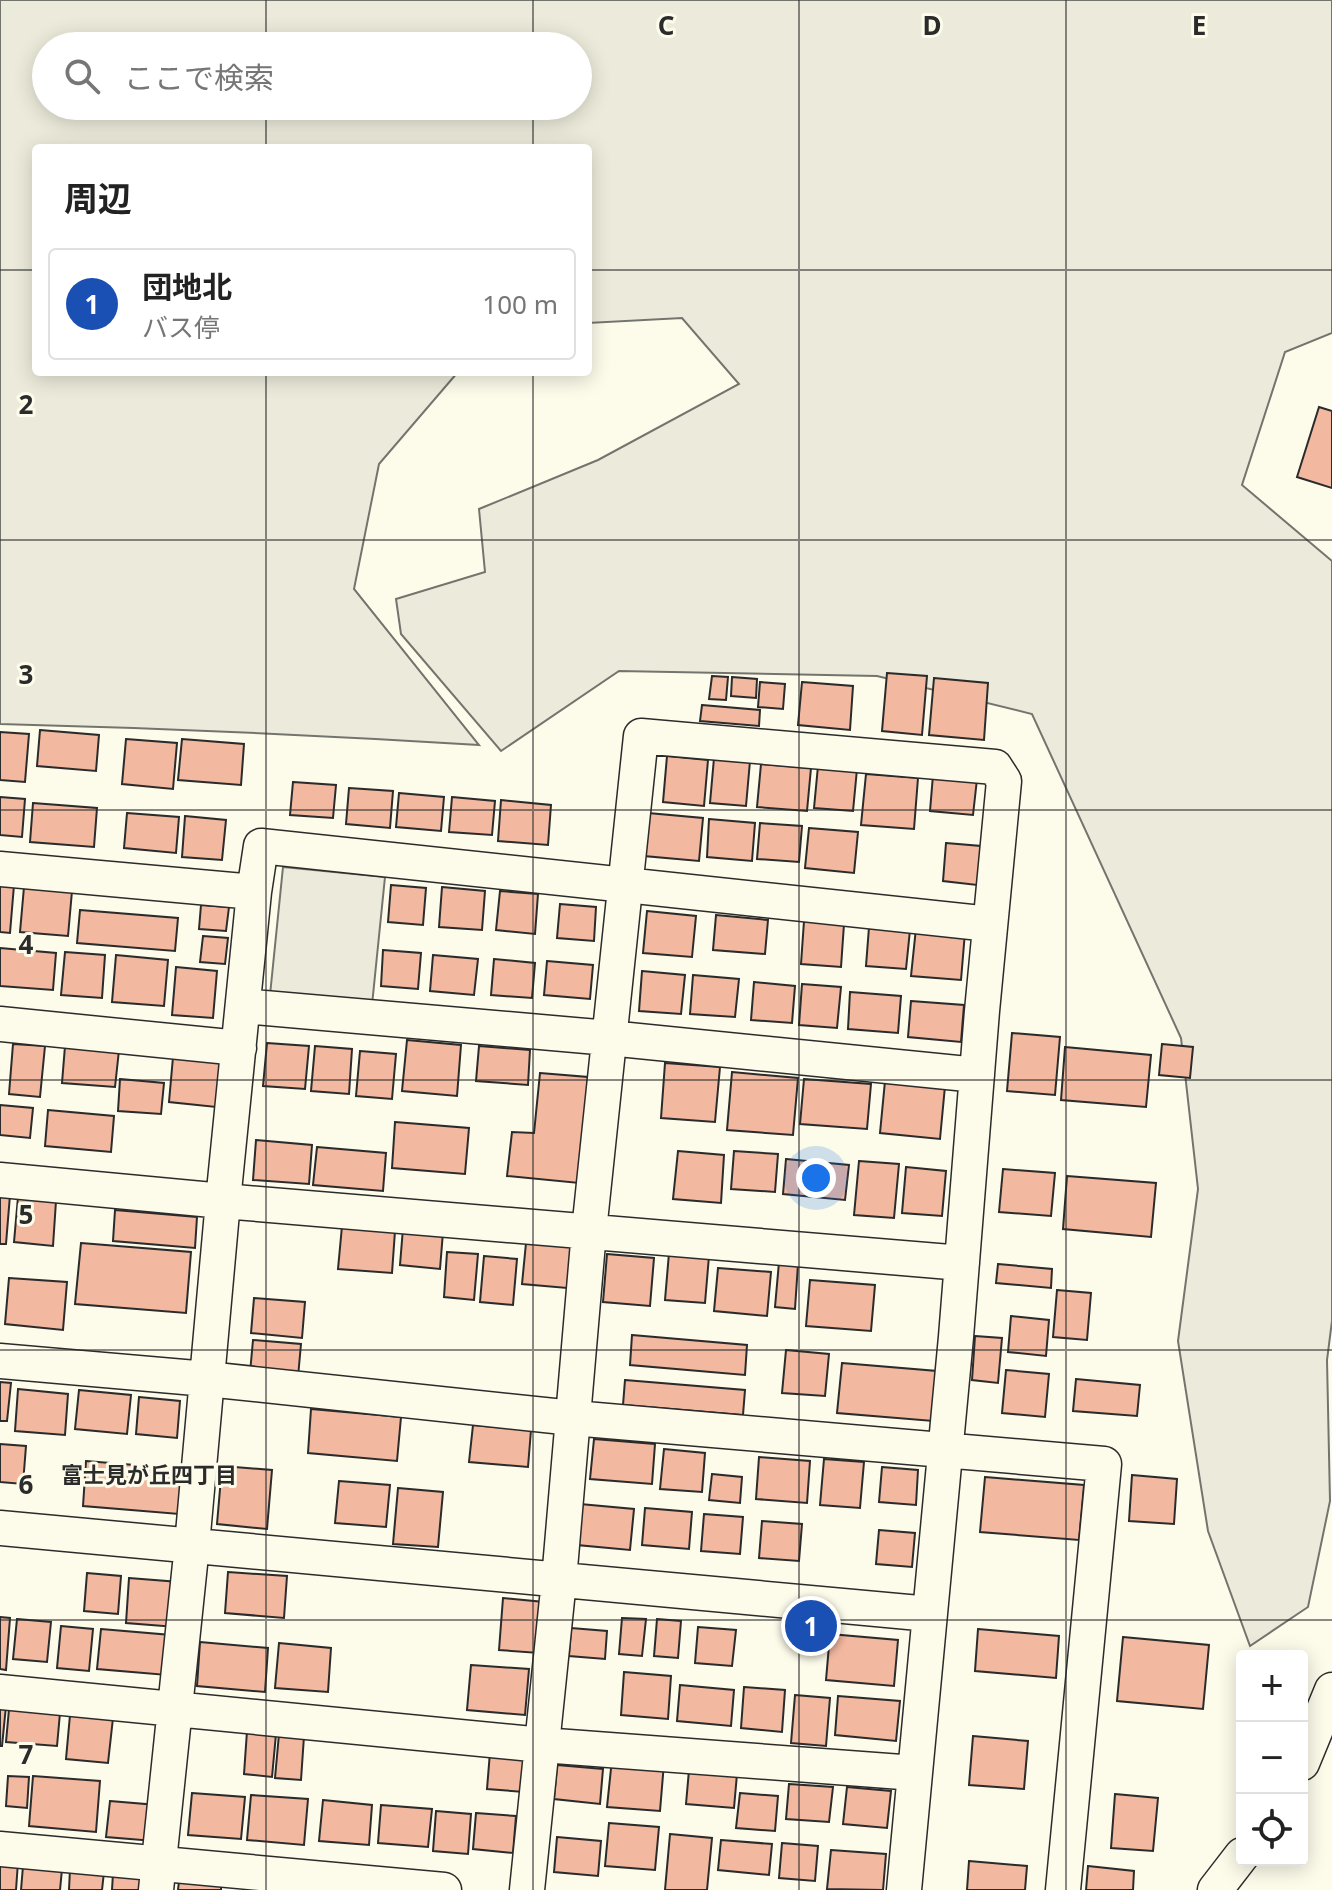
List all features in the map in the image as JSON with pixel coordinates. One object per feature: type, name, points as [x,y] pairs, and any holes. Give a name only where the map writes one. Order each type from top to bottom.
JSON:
[{"type":"street","points":[[527,1890],[559,1580],[589,1231],[641,736],[995,767],[1004,781],[904,1890]]},
{"type":"street","points":[[158,1877],[223,1201],[261,846],[990,924]]},
{"type":"street","points":[[0,869],[254,892]]},
{"type":"street","points":[[243,1006],[977,1075]]},
{"type":"street","points":[[0,1024],[239,1048]]},
{"type":"street","points":[[0,1180],[962,1263]]},
{"type":"street","points":[[0,1361],[207,1379],[573,1418],[1104,1464],[1063,1890]]},
{"type":"street","points":[[0,1528],[930,1614]]},
{"type":"street","points":[[1308,1748],[1332,1690]]},
{"type":"street","points":[[0,1692],[542,1745],[915,1773]]},
{"type":"street","points":[[0,1849],[158,1877],[444,1890]]},
{"type":"street","points":[[1215,1890],[1236,1863]]},
{"type":"shaded area","points":[[0,0],[1332,0],[1332,333],[1285,352],[1242,485],[1332,561],[1332,1321],[1327,1360],[1330,1501],[1308,1607],[1250,1646],[1208,1531],[1178,1341],[1198,1189],[1181,1038],[1032,714],[877,676],[619,671],[501,751],[401,634],[396,599],[485,572],[479,509],[598,460],[739,384],[682,318],[592,323],[592,144],[32,144],[32,376],[455,376],[379,464],[354,589],[479,745],[240,732],[0,724]]},
{"type":"shaded area","points":[[283,867],[385,877],[372,1005],[270,995]]},
{"type":"building","points":[[1319,407],[1332,411],[1332,488],[1297,477]]},
{"type":"building","points":[[887,673],[927,676],[922,735],[882,731]]},
{"type":"building","points":[[712,676],[728,677],[726,700],[709,699]]},
{"type":"building","points":[[732,677],[757,679],[756,698],[731,696]]},
{"type":"building","points":[[934,678],[988,683],[984,740],[929,735]]},
{"type":"building","points":[[760,682],[785,684],[783,709],[758,707]]},
{"type":"building","points":[[802,682],[853,686],[850,730],[798,725]]},
{"type":"building","points":[[702,705],[760,710],[759,726],[700,721]]},
{"type":"building","points":[[40,730],[99,735],[96,771],[37,766]]},
{"type":"building","points":[[0,732],[29,734],[25,782],[0,780]]},
{"type":"building","points":[[126,739],[177,743],[173,789],[122,784]]},
{"type":"building","points":[[182,739],[244,744],[241,785],[178,780]]},
{"type":"building","points":[[667,756],[708,760],[704,806],[663,802]]},
{"type":"building","points":[[714,758],[750,761],[746,806],[710,803]]},
{"type":"building","points":[[761,764],[811,768],[807,811],[757,807]]},
{"type":"building","points":[[818,766],[857,769],[853,811],[814,808]]},
{"type":"building","points":[[866,774],[918,778],[914,829],[861,825]]},
{"type":"building","points":[[933,775],[977,779],[973,815],[930,811]]},
{"type":"building","points":[[293,782],[336,785],[333,818],[290,815]]},
{"type":"building","points":[[349,788],[393,791],[390,828],[346,824]]},
{"type":"building","points":[[399,793],[444,797],[441,831],[396,827]]},
{"type":"building","points":[[0,797],[25,799],[22,837],[0,835]]},
{"type":"building","points":[[452,797],[495,801],[492,835],[449,832]]},
{"type":"building","points":[[501,800],[551,805],[548,845],[498,841]]},
{"type":"building","points":[[33,803],[97,808],[94,847],[30,842]]},
{"type":"building","points":[[127,813],[179,817],[176,853],[124,848]]},
{"type":"building","points":[[648,813],[703,818],[699,861],[644,856]]},
{"type":"building","points":[[185,816],[226,820],[222,860],[182,857]]},
{"type":"building","points":[[709,819],[755,823],[752,861],[707,857]]},
{"type":"building","points":[[760,823],[802,826],[799,862],[757,859]]},
{"type":"building","points":[[809,828],[858,832],[854,873],[805,868]]},
{"type":"building","points":[[946,843],[981,846],[977,885],[943,881]]},
{"type":"building","points":[[0,884],[14,885],[10,933],[0,932]]},
{"type":"building","points":[[391,885],[426,888],[423,925],[388,922]]},
{"type":"building","points":[[24,887],[72,891],[68,936],[20,932]]},
{"type":"building","points":[[442,887],[485,891],[482,930],[439,927]]},
{"type":"building","points":[[500,891],[538,894],[535,934],[496,930]]},
{"type":"building","points":[[560,904],[596,907],[594,941],[557,938]]},
{"type":"building","points":[[201,905],[229,907],[226,931],[199,929]]},
{"type":"building","points":[[80,910],[178,918],[175,951],[77,943]]},
{"type":"building","points":[[647,911],[696,916],[692,957],[643,953]]},
{"type":"building","points":[[716,915],[768,920],[765,954],[713,950]]},
{"type":"building","points":[[804,921],[844,924],[841,967],[801,964]]},
{"type":"building","points":[[869,927],[910,930],[906,969],[866,966]]},
{"type":"building","points":[[916,928],[965,932],[961,980],[911,976]]},
{"type":"building","points":[[203,936],[228,938],[225,964],[200,962]]},
{"type":"building","points":[[0,948],[56,953],[53,990],[0,986]]},
{"type":"building","points":[[383,950],[421,953],[418,989],[381,986]]},
{"type":"building","points":[[65,952],[105,955],[102,998],[61,995]]},
{"type":"building","points":[[116,955],[168,960],[164,1006],[112,1002]]},
{"type":"building","points":[[433,955],[478,959],[474,995],[430,991]]},
{"type":"building","points":[[494,959],[535,963],[532,998],[491,995]]},
{"type":"building","points":[[547,961],[593,965],[590,999],[544,995]]},
{"type":"building","points":[[176,967],[217,971],[213,1018],[172,1015]]},
{"type":"building","points":[[642,971],[685,975],[681,1014],[639,1011]]},
{"type":"building","points":[[693,975],[739,979],[735,1017],[690,1014]]},
{"type":"building","points":[[754,982],[795,986],[792,1023],[751,1020]]},
{"type":"building","points":[[802,984],[841,987],[837,1028],[799,1025]]},
{"type":"building","points":[[850,992],[901,996],[898,1033],[848,1029]]},
{"type":"building","points":[[911,1001],[964,1005],[961,1042],[908,1037]]},
{"type":"building","points":[[1012,1033],[1060,1037],[1055,1095],[1007,1091]]},
{"type":"building","points":[[407,1040],[461,1045],[457,1096],[402,1091]]},
{"type":"building","points":[[267,1043],[309,1046],[305,1089],[263,1086]]},
{"type":"building","points":[[13,1044],[45,1046],[40,1097],[9,1094]]},
{"type":"building","points":[[1162,1044],[1193,1047],[1190,1078],[1159,1075]]},
{"type":"building","points":[[65,1046],[119,1050],[115,1087],[62,1083]]},
{"type":"building","points":[[315,1046],[352,1049],[349,1094],[311,1091]]},
{"type":"building","points":[[479,1046],[530,1050],[528,1085],[476,1081]]},
{"type":"building","points":[[1065,1047],[1151,1055],[1146,1107],[1061,1100]]},
{"type":"building","points":[[360,1051],[396,1054],[392,1099],[356,1096]]},
{"type":"building","points":[[173,1057],[220,1061],[216,1107],[169,1102]]},
{"type":"building","points":[[665,1063],[720,1067],[715,1122],[661,1118]]},
{"type":"building","points":[[732,1072],[798,1078],[793,1135],[727,1130]]},
{"type":"building","points":[[540,1073],[588,1077],[579,1183],[507,1176],[512,1132],[534,1133]]},
{"type":"building","points":[[120,1079],[164,1083],[161,1114],[118,1111]]},
{"type":"building","points":[[804,1079],[871,1084],[867,1129],[800,1124]]},
{"type":"building","points":[[885,1081],[945,1086],[940,1139],[880,1133]]},
{"type":"building","points":[[0,1105],[33,1108],[30,1138],[0,1135]]},
{"type":"building","points":[[48,1110],[114,1116],[111,1152],[45,1146]]},
{"type":"building","points":[[395,1122],[469,1128],[465,1174],[392,1168]]},
{"type":"building","points":[[256,1140],[312,1145],[309,1184],[253,1180]]},
{"type":"building","points":[[317,1147],[386,1153],[383,1191],[313,1185]]},
{"type":"building","points":[[678,1151],[724,1155],[721,1203],[673,1199]]},
{"type":"building","points":[[734,1151],[778,1154],[775,1192],[731,1189]]},
{"type":"building","points":[[786,1159],[849,1165],[845,1200],[783,1194]]},
{"type":"building","points":[[859,1161],[899,1164],[894,1218],[854,1215]]},
{"type":"building","points":[[906,1167],[946,1171],[942,1216],[902,1213]]},
{"type":"building","points":[[1003,1169],[1055,1173],[1051,1216],[999,1212]]},
{"type":"building","points":[[1067,1176],[1156,1183],[1151,1237],[1063,1229]]},
{"type":"building","points":[[0,1195],[10,1195],[6,1244],[0,1244]]},
{"type":"building","points":[[18,1197],[56,1201],[53,1246],[14,1242]]},
{"type":"building","points":[[115,1210],[197,1217],[195,1248],[113,1241]]},
{"type":"building","points":[[342,1226],[395,1231],[392,1273],[338,1269]]},
{"type":"building","points":[[403,1228],[443,1232],[440,1269],[400,1265]]},
{"type":"building","points":[[81,1243],[191,1252],[186,1313],[75,1304]]},
{"type":"building","points":[[526,1243],[571,1247],[567,1288],[522,1284]]},
{"type":"building","points":[[447,1252],[478,1254],[474,1300],[444,1297]]},
{"type":"building","points":[[669,1253],[709,1256],[705,1303],[665,1300]]},
{"type":"building","points":[[607,1254],[654,1258],[650,1306],[603,1302]]},
{"type":"building","points":[[484,1256],[517,1259],[513,1305],[480,1302]]},
{"type":"building","points":[[779,1262],[798,1264],[795,1309],[775,1307]]},
{"type":"building","points":[[998,1264],[1052,1269],[1051,1288],[996,1283]]},
{"type":"building","points":[[718,1268],[771,1272],[767,1316],[714,1311]]},
{"type":"building","points":[[9,1278],[67,1282],[63,1330],[5,1324]]},
{"type":"building","points":[[810,1280],[875,1285],[871,1331],[806,1326]]},
{"type":"building","points":[[1057,1290],[1091,1293],[1087,1340],[1053,1337]]},
{"type":"building","points":[[254,1298],[305,1302],[302,1338],[251,1333]]},
{"type":"building","points":[[1011,1316],[1049,1320],[1046,1356],[1008,1352]]},
{"type":"building","points":[[632,1335],[747,1345],[745,1375],[630,1365]]},
{"type":"building","points":[[975,1336],[1002,1338],[998,1383],[972,1380]]},
{"type":"building","points":[[253,1340],[301,1344],[298,1377],[250,1373]]},
{"type":"building","points":[[786,1350],[829,1354],[825,1396],[782,1393]]},
{"type":"building","points":[[842,1363],[937,1371],[933,1421],[837,1413]]},
{"type":"building","points":[[1006,1370],[1049,1374],[1045,1417],[1002,1413]]},
{"type":"building","points":[[1076,1379],[1140,1385],[1137,1416],[1073,1411]]},
{"type":"building","points":[[625,1380],[745,1390],[743,1415],[623,1405]]},
{"type":"building","points":[[0,1382],[11,1383],[7,1421],[0,1421]]},
{"type":"building","points":[[18,1389],[68,1394],[65,1435],[15,1431]]},
{"type":"building","points":[[79,1390],[131,1395],[127,1434],[75,1429]]},
{"type":"building","points":[[139,1397],[180,1401],[177,1438],[136,1434]]},
{"type":"building","points":[[311,1409],[401,1417],[397,1461],[308,1453]]},
{"type":"building","points":[[473,1425],[531,1430],[528,1467],[469,1462]]},
{"type":"building","points":[[594,1439],[655,1444],[652,1484],[590,1479]]},
{"type":"building","points":[[0,1444],[26,1446],[23,1484],[0,1482]]},
{"type":"building","points":[[664,1449],[705,1453],[702,1492],[660,1489]]},
{"type":"building","points":[[759,1457],[810,1461],[807,1503],[756,1499]]},
{"type":"building","points":[[824,1459],[864,1462],[860,1508],[820,1505]]},
{"type":"building","points":[[86,1461],[183,1469],[179,1514],[83,1506]]},
{"type":"building","points":[[222,1466],[272,1470],[267,1529],[217,1524]]},
{"type":"building","points":[[882,1467],[918,1470],[916,1505],[879,1502]]},
{"type":"building","points":[[712,1474],[742,1477],[740,1503],[709,1500]]},
{"type":"building","points":[[1132,1475],[1177,1479],[1174,1524],[1129,1521]]},
{"type":"building","points":[[985,1477],[1084,1485],[1079,1540],[980,1532]]},
{"type":"building","points":[[339,1481],[390,1485],[386,1527],[335,1523]]},
{"type":"building","points":[[398,1488],[443,1492],[438,1547],[393,1544]]},
{"type":"building","points":[[580,1504],[634,1509],[630,1550],[577,1545]]},
{"type":"building","points":[[645,1508],[692,1512],[689,1549],[642,1545]]},
{"type":"building","points":[[704,1514],[743,1517],[740,1554],[701,1551]]},
{"type":"building","points":[[762,1521],[802,1524],[799,1561],[759,1558]]},
{"type":"building","points":[[879,1530],[915,1533],[912,1567],[876,1564]]},
{"type":"building","points":[[228,1572],[287,1576],[284,1618],[225,1613]]},
{"type":"building","points":[[87,1573],[121,1576],[118,1614],[84,1611]]},
{"type":"building","points":[[129,1578],[179,1582],[176,1627],[126,1623]]},
{"type":"building","points":[[503,1598],[544,1602],[539,1653],[499,1650]]},
{"type":"building","points":[[0,1617],[10,1618],[6,1670],[0,1669]]},
{"type":"building","points":[[622,1618],[646,1619],[642,1656],[619,1654]]},
{"type":"building","points":[[17,1619],[51,1622],[47,1662],[13,1659]]},
{"type":"building","points":[[657,1619],[681,1621],[678,1658],[654,1656]]},
{"type":"building","points":[[61,1626],[93,1629],[89,1671],[57,1668]]},
{"type":"building","points":[[698,1627],[736,1630],[732,1666],[695,1663]]},
{"type":"building","points":[[571,1628],[607,1631],[605,1659],[569,1656]]},
{"type":"building","points":[[101,1629],[171,1635],[167,1675],[97,1669]]},
{"type":"building","points":[[978,1629],[1059,1636],[1056,1678],[975,1671]]},
{"type":"building","points":[[830,1634],[898,1640],[894,1686],[826,1680]]},
{"type":"building","points":[[1123,1637],[1209,1645],[1203,1709],[1117,1701]]},
{"type":"building","points":[[200,1642],[268,1648],[265,1692],[197,1686]]},
{"type":"building","points":[[279,1643],[331,1648],[328,1692],[275,1688]]},
{"type":"building","points":[[471,1665],[529,1669],[525,1715],[467,1710]]},
{"type":"building","points":[[624,1672],[671,1676],[668,1719],[621,1715]]},
{"type":"building","points":[[680,1685],[734,1690],[731,1726],[677,1721]]},
{"type":"building","points":[[744,1687],[785,1690],[782,1732],[741,1728]]},
{"type":"building","points":[[795,1695],[830,1698],[826,1746],[791,1743]]},
{"type":"building","points":[[838,1696],[900,1701],[896,1741],[835,1735]]},
{"type":"building","points":[[0,1705],[6,1706],[2,1746],[0,1746]]},
{"type":"building","points":[[9,1709],[60,1713],[57,1746],[6,1742]]},
{"type":"building","points":[[70,1715],[113,1718],[108,1763],[66,1759]]},
{"type":"building","points":[[247,1731],[276,1734],[272,1777],[244,1774]]},
{"type":"building","points":[[279,1734],[304,1736],[301,1780],[275,1778]]},
{"type":"building","points":[[973,1736],[1028,1741],[1024,1789],[969,1785]]},
{"type":"building","points":[[490,1752],[528,1755],[524,1792],[487,1789]]},
{"type":"building","points":[[612,1759],[664,1763],[660,1811],[607,1807]]},
{"type":"building","points":[[557,1765],[603,1769],[600,1804],[554,1799]]},
{"type":"building","points":[[689,1770],[737,1774],[734,1808],[686,1804]]},
{"type":"building","points":[[8,1776],[29,1777],[27,1808],[6,1806]]},
{"type":"building","points":[[33,1776],[100,1781],[96,1832],[29,1826]]},
{"type":"building","points":[[789,1784],[833,1787],[829,1822],[786,1819]]},
{"type":"building","points":[[847,1787],[891,1791],[887,1828],[843,1824]]},
{"type":"building","points":[[192,1793],[245,1797],[241,1839],[188,1835]]},
{"type":"building","points":[[740,1793],[778,1796],[775,1831],[736,1828]]},
{"type":"building","points":[[1115,1794],[1158,1798],[1153,1851],[1111,1848]]},
{"type":"building","points":[[251,1795],[308,1799],[304,1845],[247,1840]]},
{"type":"building","points":[[323,1800],[372,1805],[369,1845],[319,1841]]},
{"type":"building","points":[[110,1801],[157,1805],[154,1841],[106,1837]]},
{"type":"building","points":[[381,1805],[432,1809],[428,1847],[378,1843]]},
{"type":"building","points":[[436,1811],[471,1814],[468,1854],[433,1851]]},
{"type":"building","points":[[476,1813],[516,1816],[513,1853],[473,1849]]},
{"type":"building","points":[[609,1823],[659,1827],[655,1870],[605,1866]]},
{"type":"building","points":[[670,1834],[712,1838],[707,1890],[665,1890]]},
{"type":"building","points":[[557,1837],[601,1841],[598,1876],[554,1872]]},
{"type":"building","points":[[721,1840],[772,1844],[769,1875],[718,1870]]},
{"type":"building","points":[[782,1843],[818,1846],[815,1881],[779,1878]]},
{"type":"building","points":[[831,1850],[886,1854],[883,1890],[827,1889]]},
{"type":"building","points":[[0,1861],[18,1862],[16,1890],[0,1890]]},
{"type":"building","points":[[969,1861],[1027,1866],[1025,1890],[967,1890]]},
{"type":"building","points":[[23,1866],[62,1869],[60,1890],[21,1890]]},
{"type":"building","points":[[1088,1866],[1134,1871],[1133,1890],[1086,1890]]},
{"type":"building","points":[[70,1869],[104,1872],[102,1890],[69,1890]]},
{"type":"building","points":[[113,1873],[149,1876],[147,1890],[112,1890]]},
{"type":"building","points":[[179,1881],[221,1885],[221,1890],[178,1890]]},
{"type":"place","name":"団地北","points":[[811,1626]]},
{"type":"district","name":"富士見が丘四丁目","points":[[149,1475]]}]
